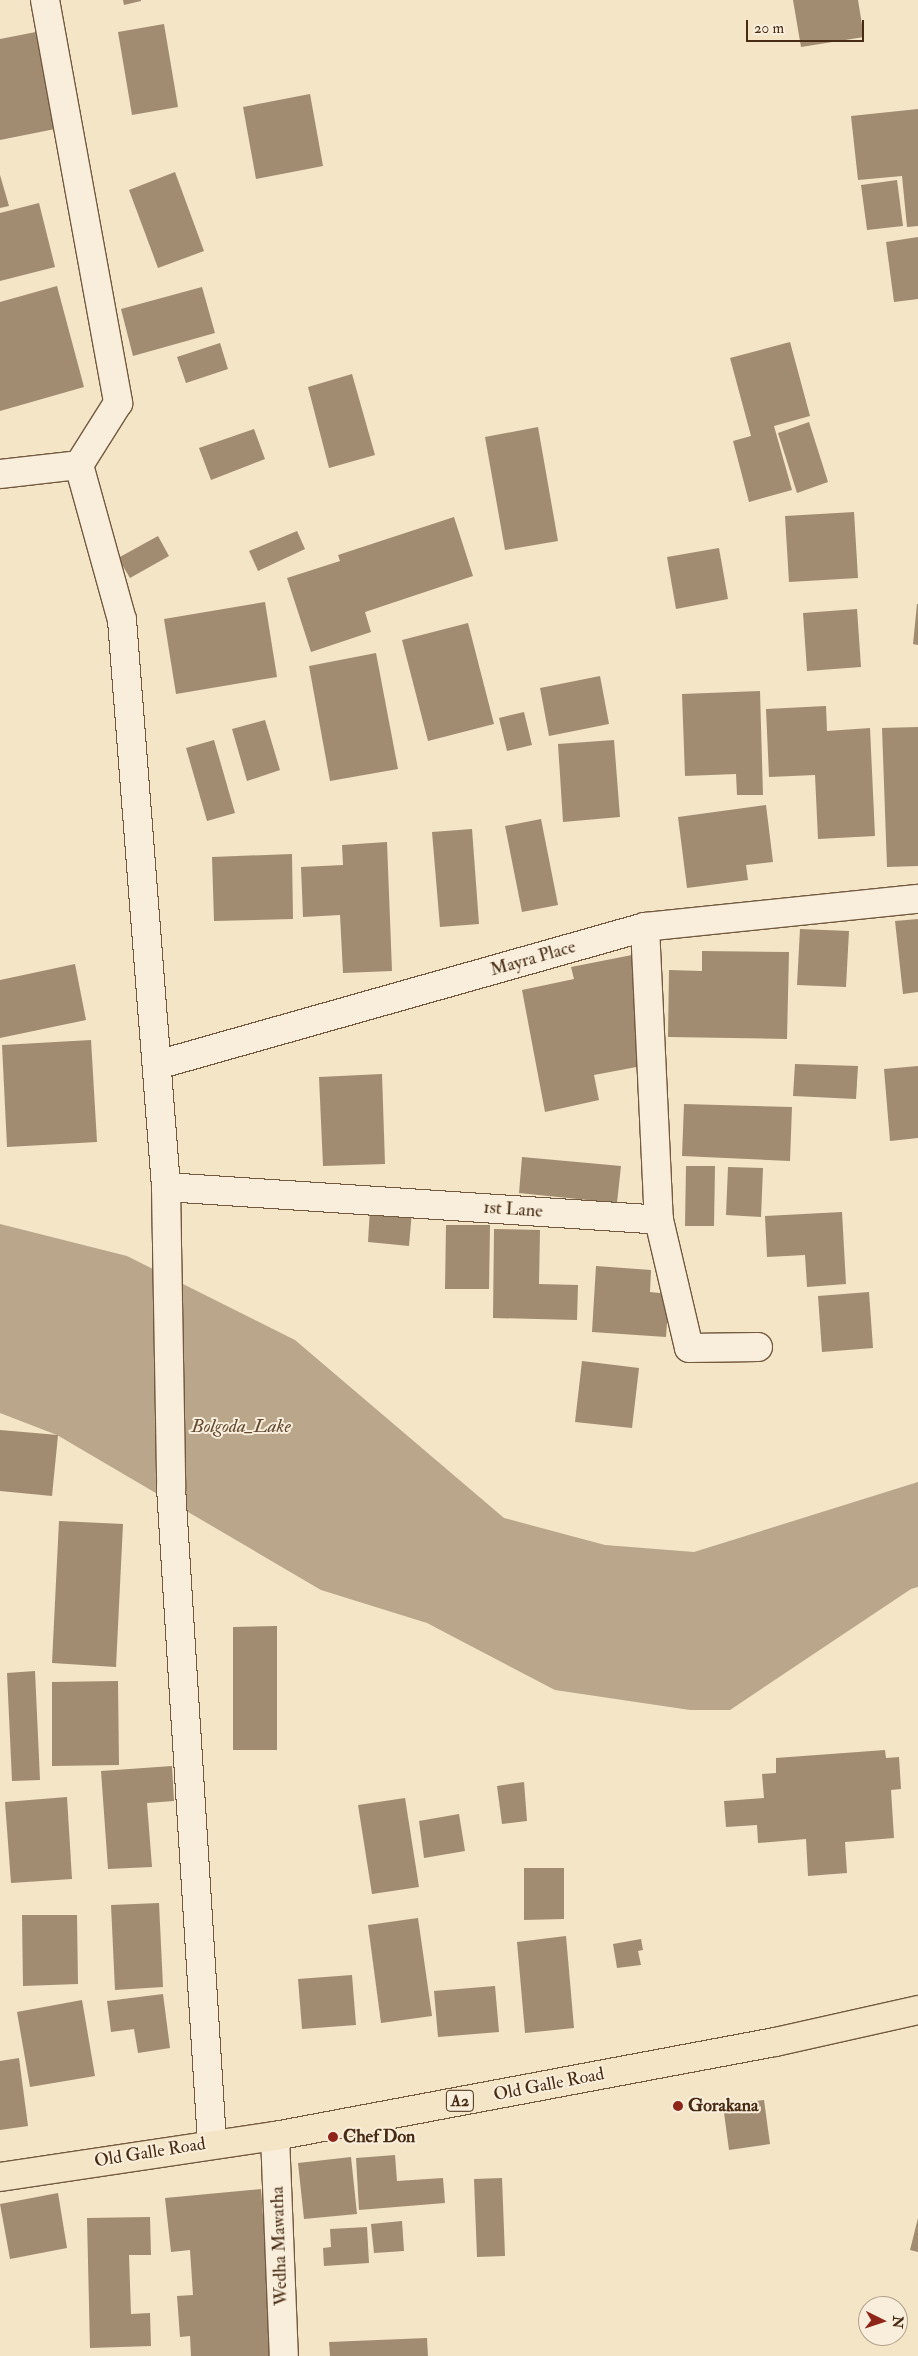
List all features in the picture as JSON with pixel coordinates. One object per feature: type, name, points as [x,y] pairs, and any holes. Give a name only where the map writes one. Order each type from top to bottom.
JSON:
[{"type":"highway","name":"Old Galle Road","points":[[0,2176],[212,2143],[275,2136],[775,2042],[918,2010]]},
{"type":"street","points":[[45,0],[118,404],[79,465],[122,620],[166,1196],[171,1487],[212,2143]]},
{"type":"street","points":[[0,474],[79,465]]},
{"type":"street","name":"Mayra Place","points":[[157,1066],[645,927],[918,899]]},
{"type":"street","points":[[645,927],[659,1220],[689,1348],[758,1347]]},
{"type":"street","name":"1st Lane","points":[[166,1196],[659,1220]]},
{"type":"street","name":"Wedha Mawatha","points":[[275,2136],[284,2356]]},
{"type":"water","name":"Bolgoda_Lake","points":[[0,1224],[127,1256],[295,1340],[504,1518],[605,1545],[694,1552],[918,1482],[918,1587],[911,1589],[730,1710],[690,1710],[555,1690],[427,1623],[321,1590],[57,1435],[0,1413]]},
{"type":"building","points":[[123,0],[141,0],[141,1],[124,5]]},
{"type":"building","points":[[793,0],[858,0],[864,37],[801,47]]},
{"type":"building","points":[[164,24],[178,107],[132,115],[118,32]]},
{"type":"building","points":[[41,31],[60,128],[0,140],[0,39]]},
{"type":"building","points":[[310,94],[323,166],[256,179],[243,107]]},
{"type":"building","points":[[918,109],[918,226],[907,227],[902,176],[858,180],[851,116]]},
{"type":"building","points":[[175,172],[204,251],[158,268],[129,190]]},
{"type":"building","points":[[0,175],[9,206],[0,208]]},
{"type":"building","points":[[897,180],[903,226],[867,230],[861,185]]},
{"type":"building","points":[[39,203],[55,267],[0,281],[0,213]]},
{"type":"building","points":[[918,237],[918,299],[894,302],[886,242]]},
{"type":"building","points":[[57,286],[84,387],[0,411],[0,302]]},
{"type":"building","points":[[202,287],[215,333],[133,356],[121,309]]},
{"type":"building","points":[[790,342],[810,416],[774,426],[792,490],[749,502],[733,441],[751,436],[730,358]]},
{"type":"building","points":[[220,343],[228,369],[186,383],[177,357]]},
{"type":"building","points":[[352,374],[375,455],[329,468],[308,387]]},
{"type":"building","points":[[809,422],[828,482],[797,493],[778,433]]},
{"type":"building","points":[[538,427],[558,541],[505,550],[485,437]]},
{"type":"building","points":[[254,429],[265,459],[211,480],[199,448]]},
{"type":"building","points":[[854,512],[858,578],[789,582],[785,516]]},
{"type":"building","points":[[454,517],[473,576],[365,612],[371,632],[311,652],[287,578],[340,561],[338,555]]},
{"type":"building","points":[[297,531],[305,549],[258,571],[249,551]]},
{"type":"building","points":[[158,536],[169,556],[130,578],[118,558]]},
{"type":"building","points":[[719,548],[728,599],[676,609],[667,557]]},
{"type":"building","points":[[265,602],[277,677],[176,694],[164,619]]},
{"type":"building","points":[[918,604],[918,645],[913,644]]},
{"type":"building","points":[[857,609],[861,667],[807,671],[803,613]]},
{"type":"building","points":[[468,623],[494,724],[428,741],[402,640]]},
{"type":"building","points":[[376,653],[398,769],[330,781],[309,666]]},
{"type":"building","points":[[600,676],[609,724],[549,736],[540,688]]},
{"type":"building","points":[[760,691],[763,795],[737,795],[736,774],[685,776],[682,694]]},
{"type":"building","points":[[826,706],[827,731],[870,728],[875,836],[818,839],[815,775],[769,777],[766,709]]},
{"type":"building","points":[[524,712],[532,745],[507,751],[499,718]]},
{"type":"building","points":[[265,720],[280,770],[247,781],[232,729]]},
{"type":"building","points":[[918,727],[918,866],[887,867],[882,728]]},
{"type":"building","points":[[214,740],[235,813],[207,821],[186,748]]},
{"type":"building","points":[[614,740],[620,817],[563,822],[558,744]]},
{"type":"building","points":[[766,805],[773,862],[746,865],[748,880],[687,888],[678,817]]},
{"type":"building","points":[[541,819],[558,905],[522,912],[505,826]]},
{"type":"building","points":[[472,829],[479,924],[440,927],[432,832]]},
{"type":"building","points":[[387,842],[392,971],[343,973],[340,915],[303,917],[301,867],[343,865],[342,845]]},
{"type":"building","points":[[292,854],[293,919],[214,921],[212,857]]},
{"type":"building","points":[[918,919],[918,992],[903,994],[895,921]]},
{"type":"building","points":[[800,929],[849,931],[846,987],[797,985]]},
{"type":"building","points":[[702,951],[789,952],[787,1039],[668,1037],[669,970],[702,971]]},
{"type":"building","points":[[632,955],[642,1007],[647,1065],[594,1075],[599,1100],[545,1112],[522,990],[574,979],[571,967]]},
{"type":"building","points":[[75,964],[86,1020],[0,1038],[0,980]]},
{"type":"building","points":[[91,1040],[97,1142],[7,1147],[2,1045]]},
{"type":"building","points":[[795,1064],[858,1066],[856,1099],[793,1096]]},
{"type":"building","points":[[918,1066],[918,1138],[890,1141],[884,1069]]},
{"type":"building","points":[[382,1074],[385,1164],[323,1166],[319,1077]]},
{"type":"building","points":[[684,1104],[792,1107],[790,1161],[682,1156]]},
{"type":"building","points":[[522,1157],[621,1166],[617,1203],[519,1193]]},
{"type":"building","points":[[686,1166],[715,1166],[714,1226],[685,1226]]},
{"type":"building","points":[[728,1167],[763,1168],[761,1217],[726,1215]]},
{"type":"building","points":[[370,1208],[412,1211],[409,1246],[368,1242]]},
{"type":"building","points":[[842,1212],[846,1284],[807,1287],[805,1255],[767,1257],[765,1216]]},
{"type":"building","points":[[446,1225],[490,1225],[489,1289],[445,1289]]},
{"type":"building","points":[[494,1229],[540,1230],[539,1284],[578,1285],[577,1320],[493,1318]]},
{"type":"building","points":[[596,1266],[651,1270],[650,1292],[669,1294],[666,1337],[592,1332]]},
{"type":"building","points":[[869,1292],[873,1348],[822,1352],[818,1296]]},
{"type":"building","points":[[582,1361],[639,1368],[632,1428],[575,1422]]},
{"type":"building","points":[[0,1430],[58,1435],[52,1496],[0,1491]]},
{"type":"building","points":[[59,1521],[123,1524],[116,1667],[52,1663]]},
{"type":"building","points":[[277,1626],[277,1750],[233,1750],[233,1627]]},
{"type":"building","points":[[35,1671],[40,1780],[12,1781],[7,1673]]},
{"type":"building","points":[[118,1681],[119,1765],[52,1766],[52,1682]]},
{"type":"building","points":[[885,1750],[886,1758],[899,1757],[901,1789],[891,1790],[894,1838],[845,1842],[847,1873],[808,1876],[806,1839],[758,1843],[757,1825],[726,1827],[724,1801],[764,1798],[762,1774],[776,1773],[776,1758]]},
{"type":"building","points":[[172,1766],[174,1801],[147,1803],[152,1867],[108,1869],[101,1771]]},
{"type":"building","points":[[524,1782],[527,1821],[502,1824],[497,1786]]},
{"type":"building","points":[[67,1797],[72,1879],[11,1883],[5,1802]]},
{"type":"building","points":[[405,1798],[419,1887],[372,1894],[358,1805]]},
{"type":"building","points":[[459,1814],[465,1851],[424,1858],[419,1821]]},
{"type":"building","points":[[524,1868],[564,1868],[564,1919],[524,1920]]},
{"type":"building","points":[[159,1903],[163,1987],[115,1990],[111,1905]]},
{"type":"building","points":[[22,1915],[77,1915],[78,1984],[23,1986]]},
{"type":"building","points":[[418,1918],[432,2016],[381,2023],[368,1925]]},
{"type":"building","points":[[566,1936],[574,2028],[525,2033],[517,1942]]},
{"type":"building","points":[[641,1939],[643,1950],[638,1951],[641,1965],[617,1968],[613,1944]]},
{"type":"building","points":[[352,1975],[356,2025],[302,2029],[298,1979]]},
{"type":"building","points":[[495,1986],[499,2032],[438,2037],[434,1991]]},
{"type":"building","points":[[163,1994],[170,2048],[138,2053],[134,2029],[111,2032],[107,2001]]},
{"type":"building","points":[[82,2000],[95,2076],[30,2087],[17,2012]]},
{"type":"building","points":[[19,2058],[28,2126],[0,2130],[0,2061]]},
{"type":"building","points":[[764,2100],[770,2144],[729,2150],[723,2105]]},
{"type":"building","points":[[395,2155],[397,2181],[443,2178],[445,2203],[359,2210],[356,2158]]},
{"type":"building","points":[[351,2157],[357,2214],[304,2219],[298,2163]]},
{"type":"building","points":[[502,2178],[505,2256],[477,2257],[474,2179]]},
{"type":"building","points":[[261,2189],[274,2356],[191,2356],[190,2336],[180,2337],[177,2296],[193,2295],[190,2250],[171,2252],[165,2198]]},
{"type":"building","points":[[58,2193],[67,2248],[10,2259],[0,2204]]},
{"type":"building","points":[[150,2217],[151,2255],[129,2255],[131,2314],[150,2313],[151,2346],[90,2348],[87,2218]]},
{"type":"building","points":[[918,2218],[918,2252],[910,2250]]},
{"type":"building","points":[[402,2221],[404,2251],[374,2253],[371,2224]]},
{"type":"building","points":[[367,2227],[369,2263],[324,2266],[323,2248],[331,2247],[330,2229]]},
{"type":"building","points":[[427,2338],[428,2356],[330,2356],[329,2342]]},
{"type":"place","name":"Gorakana","points":[[678,2106]]},
{"type":"place","name":"Chef Don","points":[[333,2137]]}]
